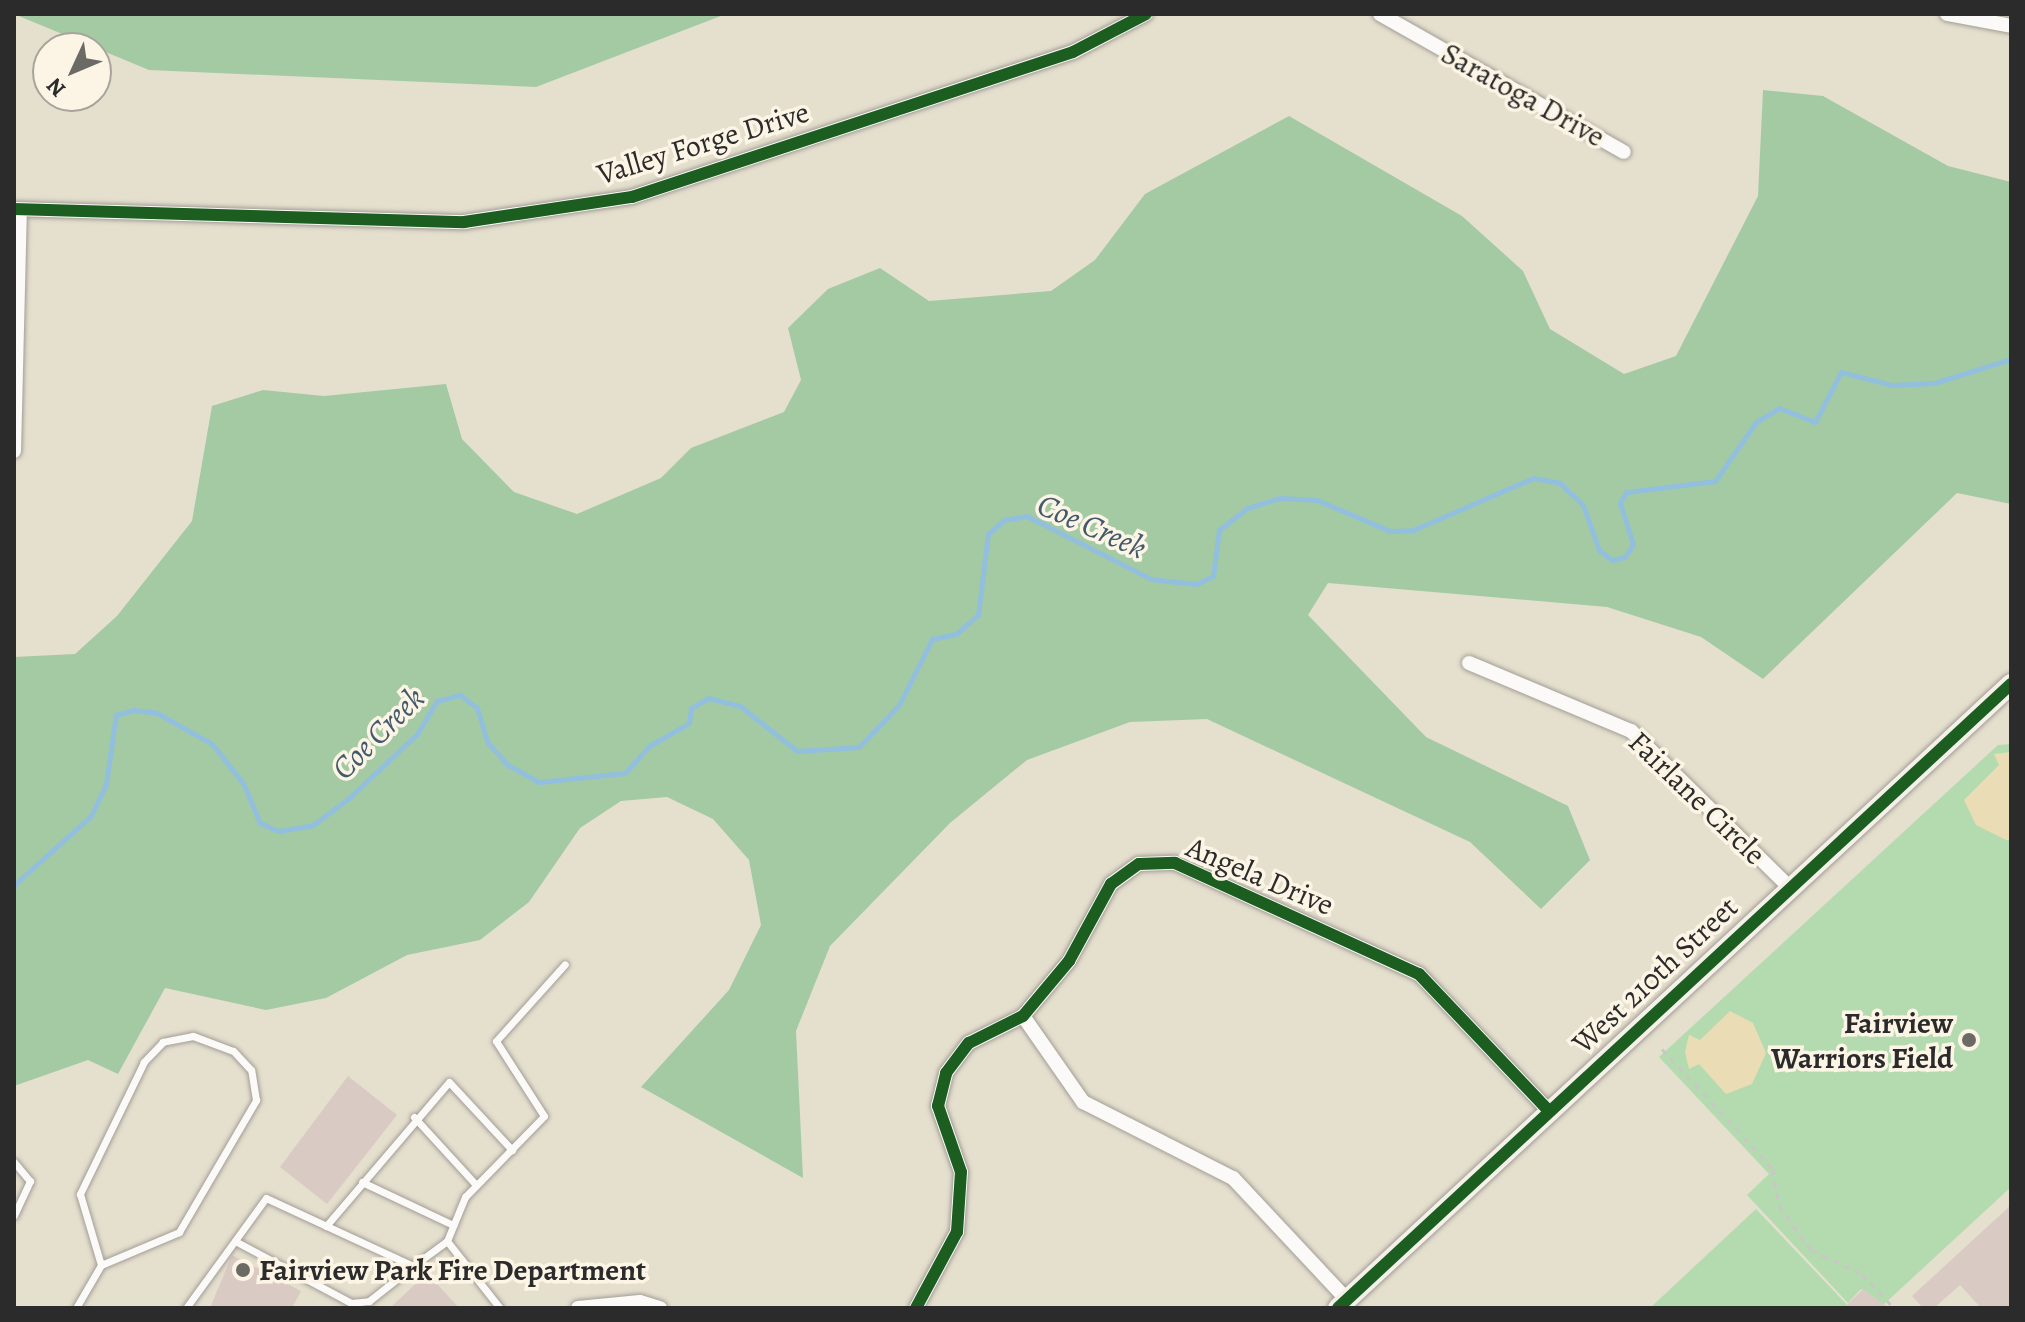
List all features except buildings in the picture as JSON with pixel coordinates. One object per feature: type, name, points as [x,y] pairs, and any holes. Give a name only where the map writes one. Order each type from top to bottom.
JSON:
[{"type":"street","name":"Valley Forge Drive","points":[[17,209],[464,222],[632,197],[1073,52],[1146,14]]},
{"type":"street","name":"Saratoga Drive","points":[[1380,14],[1624,152]]},
{"type":"street","points":[[1947,14],[2011,26]]},
{"type":"street","points":[[14,451],[17,209]]},
{"type":"street","name":"Fairlane Circle","points":[[1469,663],[1631,731],[1787,885]]},
{"type":"street","name":"West 210th Street","points":[[1342,1304],[1787,885],[2009,689]]},
{"type":"street","name":"Angela Drive","points":[[916,1308],[957,1232],[961,1172],[938,1106],[946,1073],[969,1043],[1023,1016],[1069,961],[1111,884],[1139,864],[1175,863],[1419,974],[1549,1111]]},
{"type":"street","points":[[1023,1016],[1083,1102],[1233,1178],[1342,1304]]},
{"type":"street","points":[[578,1308],[640,1302],[660,1308]]},
{"type":"lane","points":[[235,1241],[351,1303],[369,1301],[447,1241],[476,1185],[544,1116],[496,1041],[565,964]]},
{"type":"lane","points":[[76,1308],[101,1265],[179,1232],[256,1100],[251,1070],[233,1051],[193,1036],[163,1042],[144,1062],[80,1194],[101,1265]]},
{"type":"lane","points":[[326,1226],[414,1117],[449,1082],[512,1150]]},
{"type":"lane","points":[[414,1117],[476,1185]]},
{"type":"lane","points":[[14,1162],[30,1181],[14,1216]]},
{"type":"lane","points":[[362,1182],[453,1225]]},
{"type":"lane","points":[[186,1308],[266,1198],[413,1266]]},
{"type":"lane","points":[[447,1241],[500,1308]]},
{"type":"path","points":[[1662,1049],[1773,1169],[1779,1206],[1811,1250],[1862,1274],[1894,1308]]},
{"type":"green space","points":[[14,14],[726,14],[536,87],[149,70],[112,55],[112,32],[57,32]]},
{"type":"green space","points":[[1763,90],[1823,96],[1948,166],[2011,182],[2011,504],[1957,493],[1763,679],[1701,637],[1607,607],[1328,583],[1308,615],[1426,737],[1568,806],[1590,860],[1541,909],[1470,842],[1207,719],[1130,722],[1027,760],[950,823],[830,946],[796,1031],[803,1178],[641,1087],[729,990],[761,925],[749,860],[713,819],[667,797],[621,801],[580,828],[529,902],[480,940],[407,955],[326,998],[266,1010],[165,988],[118,1074],[88,1060],[14,1086],[14,657],[75,654],[117,616],[192,521],[212,406],[263,390],[324,396],[446,384],[462,439],[514,492],[577,514],[661,478],[691,448],[784,412],[801,380],[788,328],[828,289],[880,268],[929,301],[1051,291],[1095,260],[1145,194],[1289,116],[1462,216],[1523,271],[1550,329],[1624,374],[1676,356],[1758,196]]},
{"type":"green space","points":[[2011,744],[2011,1187],[1882,1306],[1861,1289],[1848,1303],[1747,1195],[1769,1174],[1659,1057],[1998,745]]},
{"type":"green space","points":[[1756,1209],[1850,1308],[1650,1308]]},
{"type":"sand","points":[[2011,752],[2011,840],[2006,840],[1976,825],[1964,800],[1999,765],[1994,754]]},
{"type":"sand","points":[[1730,1011],[1753,1023],[1766,1053],[1752,1084],[1726,1094],[1699,1064],[1689,1069],[1685,1052],[1689,1035],[1700,1040]]},
{"type":"waterway","name":"Coe Creek","points":[[14,885],[91,816],[106,784],[116,715],[134,710],[157,713],[212,744],[243,783],[260,823],[279,831],[313,825],[349,798],[417,734],[437,701],[460,695],[477,708],[488,743],[508,765],[539,782],[625,773],[649,746],[689,723],[691,708],[708,698],[740,706],[797,751],[859,747],[899,705],[932,639],[956,634],[978,615],[988,534],[1004,520],[1027,516],[1151,579],[1196,584],[1213,576],[1219,530],[1247,508],[1280,498],[1317,500],[1390,531],[1413,530],[1533,478],[1560,483],[1583,505],[1599,550],[1612,560],[1625,557],[1633,544],[1620,503],[1626,492],[1715,481],[1756,422],[1779,408],[1815,422],[1841,372],[1892,385],[1934,383],[2011,359]]},
{"type":"cycle path","points":[[14,209],[464,222],[632,197],[1073,52],[1146,14]]},
{"type":"cycle path","points":[[1338,1308],[2011,684]]},
{"type":"cycle path","points":[[916,1308],[957,1232],[961,1172],[938,1106],[946,1073],[969,1043],[1023,1016],[1069,961],[1111,884],[1139,864],[1175,863],[1419,974],[1549,1111]]},
{"type":"place","name":"Fairview Warriors Field","points":[[1969,1040]]},
{"type":"place","name":"Fairview Park Fire Department","points":[[243,1270]]}]
